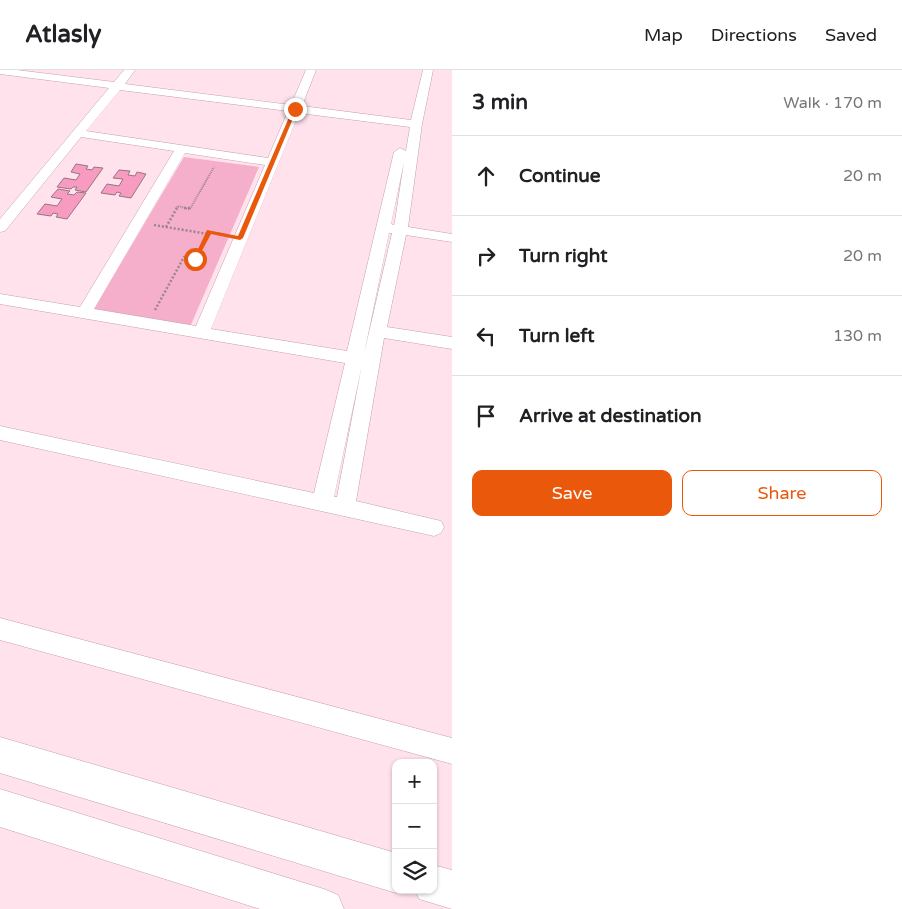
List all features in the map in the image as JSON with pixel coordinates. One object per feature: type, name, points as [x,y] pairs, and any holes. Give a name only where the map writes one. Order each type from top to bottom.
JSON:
[{"type":"main road","points":[[0,755],[392,872]]},
{"type":"main road","points":[[0,808],[324,909]]},
{"type":"main road","points":[[437,885],[452,890]]},
{"type":"street","points":[[40,70],[119,83]]},
{"type":"street","points":[[0,228],[130,70]]},
{"type":"street","points":[[201,333],[311,70]]},
{"type":"street","points":[[345,508],[378,331],[392,224],[412,120],[417,70]]},
{"type":"street","points":[[412,120],[428,70]]},
{"type":"street","points":[[0,71],[119,83],[412,120]]},
{"type":"street","points":[[78,133],[272,162]]},
{"type":"street","points":[[84,313],[181,148]]},
{"type":"street","points":[[392,224],[452,228]]},
{"type":"street","points":[[392,224],[452,238]]},
{"type":"street","points":[[322,504],[353,358],[392,224]]},
{"type":"street","points":[[0,299],[371,361]]},
{"type":"street","points":[[378,331],[452,343]]},
{"type":"street","points":[[0,433],[434,527]]},
{"type":"street","points":[[0,629],[452,751]]},
{"type":"path","points":[[166,227],[178,206],[190,208],[215,164]]},
{"type":"path","points":[[151,225],[240,238]]},
{"type":"path","points":[[224,235],[227,227]]},
{"type":"path","points":[[154,313],[184,257],[195,259],[208,234]]},
{"type":"shaded area","points":[[184,157],[259,167],[190,327],[93,310]]},
{"type":"building","points":[[76,164],[88,166],[86,169],[92,170],[94,167],[103,168],[86,192],[75,190],[77,187],[71,189],[57,187],[64,178],[76,180],[80,174],[71,172]]},
{"type":"building","points":[[119,170],[130,171],[128,175],[135,176],[137,172],[146,174],[131,198],[119,196],[121,193],[117,192],[115,195],[101,193],[107,184],[119,186],[123,179],[113,178]]},
{"type":"building","points":[[58,189],[70,191],[67,194],[74,195],[77,192],[86,193],[67,219],[56,217],[58,214],[53,213],[51,216],[37,214],[45,204],[57,206],[62,199],[51,197]]},
{"type":"route","points":[[195,259],[209,232],[240,238],[295,109]]}]
